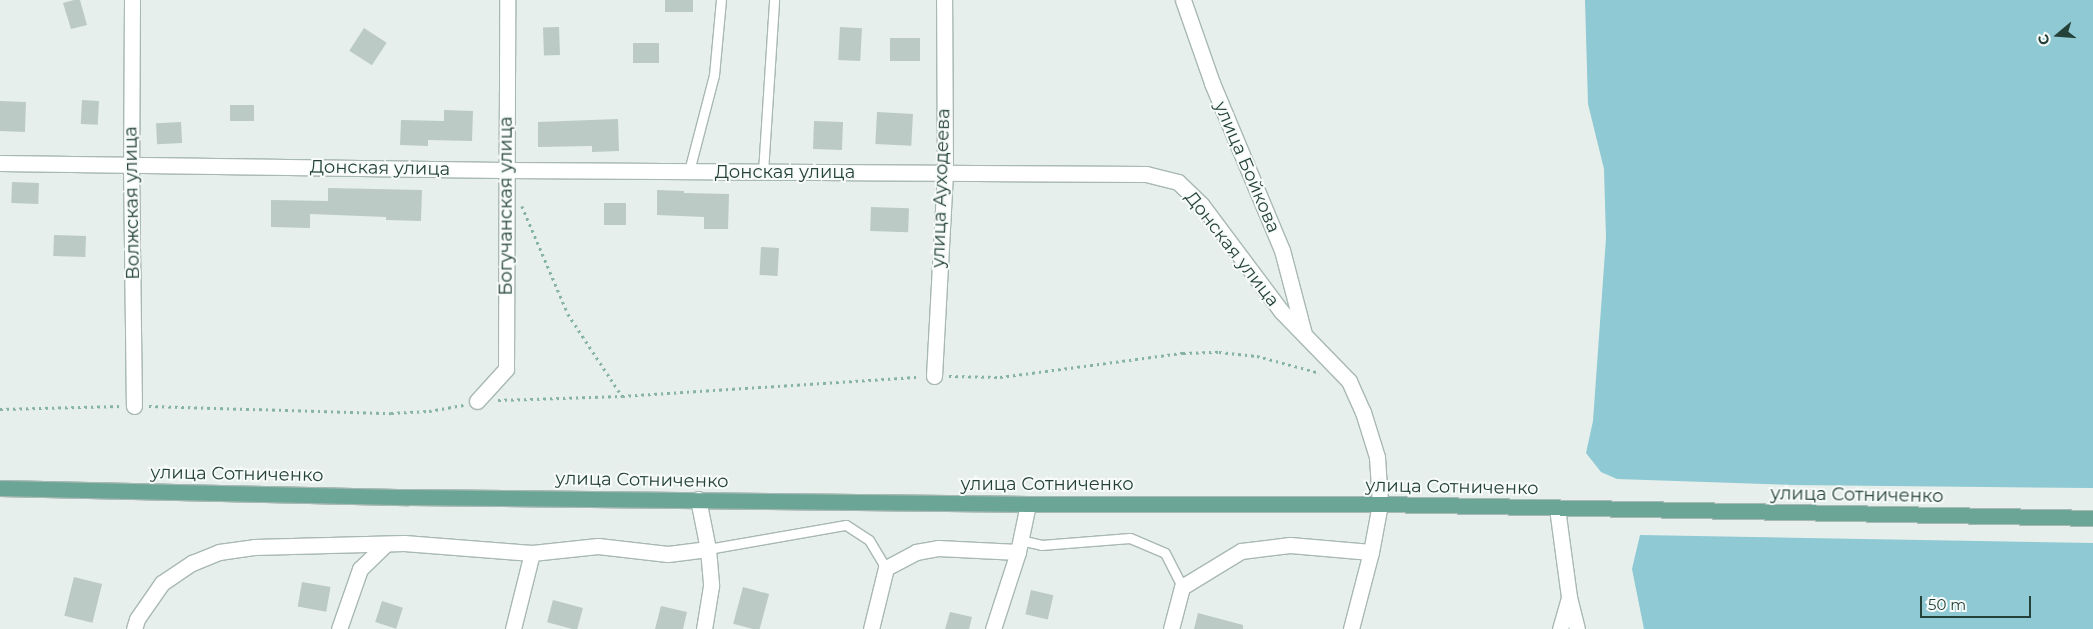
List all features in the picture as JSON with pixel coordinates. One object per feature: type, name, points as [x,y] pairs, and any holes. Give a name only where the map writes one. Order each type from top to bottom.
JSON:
[{"type":"main road","name":"улица Сотниченко","points":[[0,488],[398,496],[1028,504],[1380,504],[2093,518]]},
{"type":"street","name":"Волжская улица","points":[[132,0],[131,165],[134,406]]},
{"type":"street","name":"Богучанская улица","points":[[477,401],[506,369],[507,0]]},
{"type":"street","name":"улица Ауходеева","points":[[934,376],[945,173],[944,0]]},
{"type":"street","name":"улица Бойкова","points":[[1183,0],[1212,83],[1282,250],[1304,336]]},
{"type":"street","name":"Донская улица","points":[[0,163],[506,170],[1146,174],[1178,182],[1201,204],[1281,312],[1348,381],[1363,412],[1377,458],[1380,504],[1371,552],[1351,629]]},
{"type":"street","points":[[698,499],[708,549],[711,586],[704,629]]},
{"type":"street","points":[[993,629],[1019,546],[1028,504]]},
{"type":"street","points":[[1556,508],[1569,597],[1577,629]]},
{"type":"street","points":[[134,629],[137,619],[162,583],[192,563],[219,552],[254,547],[404,543],[532,554],[598,546],[668,554],[708,549]]},
{"type":"street","points":[[339,629],[360,569],[385,545]]},
{"type":"street","points":[[1171,629],[1182,587],[1240,551],[1290,545],[1371,552]]},
{"type":"street","points":[[871,629],[886,568],[916,552],[938,548],[1019,546]]},
{"type":"street","points":[[512,629],[532,554]]},
{"type":"street","points":[[1560,629],[1569,597]]},
{"type":"lane","points":[[689,171],[714,75],[721,0]]},
{"type":"lane","points":[[763,172],[774,0]]},
{"type":"lane","points":[[708,549],[846,525],[870,540],[886,568]]},
{"type":"lane","points":[[1019,546],[1130,538],[1165,553],[1182,587]]},
{"type":"path","points":[[522,206],[568,314],[622,396]]},
{"type":"path","points":[[0,410],[134,406],[391,413],[429,411],[477,401],[622,396],[934,376],[1000,377],[1183,353],[1218,352],[1257,356],[1321,374]]},
{"type":"water","points":[[1585,0],[2093,0],[2093,488],[1792,485],[1617,479],[1601,472],[1586,453],[1593,421],[1606,238],[1604,169],[1588,104]]},
{"type":"water","points":[[1640,535],[2093,543],[2093,629],[1644,629],[1632,569]]},
{"type":"building","points":[[80,0],[87,25],[71,29],[63,3]]},
{"type":"building","points":[[665,0],[693,0],[693,12],[665,12]]},
{"type":"building","points":[[559,27],[560,55],[544,56],[543,28]]},
{"type":"building","points":[[840,27],[862,28],[860,61],[838,60]]},
{"type":"building","points":[[364,28],[387,43],[372,65],[349,51]]},
{"type":"building","points":[[890,38],[920,38],[920,61],[890,61]]},
{"type":"building","points":[[633,43],[659,43],[659,63],[633,63]]},
{"type":"building","points":[[82,100],[99,101],[98,125],[81,124]]},
{"type":"building","points":[[0,101],[26,102],[25,132],[0,131]]},
{"type":"building","points":[[230,105],[254,105],[254,121],[230,121]]},
{"type":"building","points":[[444,110],[473,111],[472,141],[428,140],[428,146],[400,145],[401,120],[444,121]]},
{"type":"building","points":[[877,112],[913,114],[911,146],[875,144]]},
{"type":"building","points":[[618,119],[619,151],[592,152],[592,146],[538,147],[538,122]]},
{"type":"building","points":[[814,121],[843,122],[842,150],[813,149]]},
{"type":"building","points":[[181,122],[182,143],[157,144],[156,123]]},
{"type":"building","points":[[12,182],[39,183],[38,204],[11,203]]},
{"type":"building","points":[[328,188],[422,190],[421,221],[386,220],[386,217],[310,214],[310,228],[271,227],[271,200],[328,201]]},
{"type":"building","points":[[657,190],[729,194],[728,229],[704,229],[704,217],[657,215]]},
{"type":"building","points":[[604,203],[626,203],[626,225],[604,225]]},
{"type":"building","points":[[871,207],[909,208],[908,232],[870,231]]},
{"type":"building","points":[[54,235],[86,236],[85,257],[53,256]]},
{"type":"building","points":[[761,247],[779,248],[778,276],[760,275]]},
{"type":"building","points":[[74,577],[102,584],[92,623],[64,616]]},
{"type":"building","points":[[302,582],[331,587],[326,612],[298,607]]},
{"type":"building","points":[[743,587],[769,594],[760,629],[733,624]]},
{"type":"building","points":[[1031,590],[1053,595],[1048,620],[1025,614]]},
{"type":"building","points":[[553,600],[583,608],[577,629],[547,622]]},
{"type":"building","points":[[382,601],[403,608],[396,629],[375,622]]},
{"type":"building","points":[[661,606],[687,612],[683,629],[655,629]]},
{"type":"building","points":[[950,612],[972,617],[969,629],[945,629]]},
{"type":"building","points":[[1198,613],[1243,625],[1243,629],[1194,629]]}]
